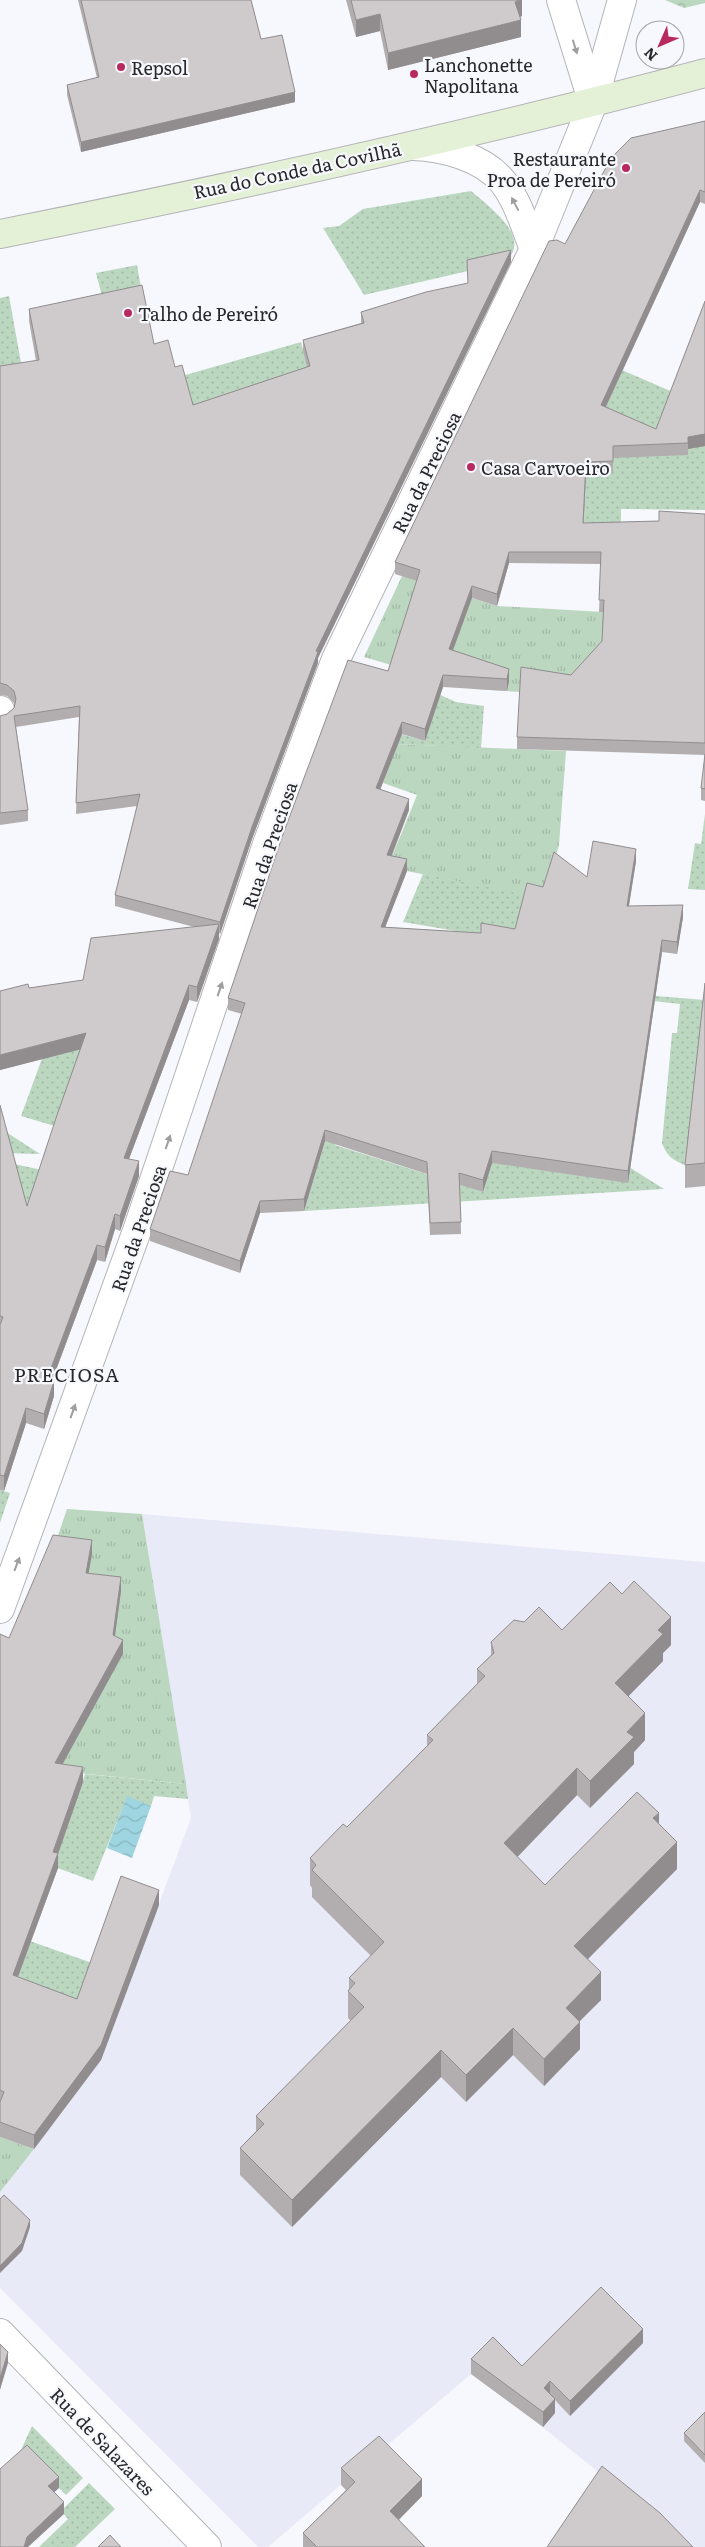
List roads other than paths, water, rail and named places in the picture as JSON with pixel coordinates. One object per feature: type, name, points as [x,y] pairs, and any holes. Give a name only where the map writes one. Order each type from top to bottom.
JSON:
[{"type":"main road","name":"Rua do Conde da Covilhã","points":[[0,234],[408,146],[593,103],[705,73]]},
{"type":"street","points":[[561,0],[593,103]]},
{"type":"street","name":"Rua da Preciosa","points":[[0,1609],[139,1225],[267,844],[336,659],[534,249],[593,103],[622,0]]},
{"type":"street","points":[[408,146],[450,150],[478,163],[502,181],[518,208],[534,249]]},
{"type":"street","name":"Rua de Salazares","points":[[0,2333],[207,2547]]},
{"type":"water","points":[[127,1796],[151,1806],[132,1858],[107,1848]]},
{"type":"place","name":"Repsol","points":[[121,67]]},
{"type":"place","name":"Lanchonette Napolitana","points":[[414,74]]},
{"type":"place","name":"Restaurante Proa de Pereiró","points":[[626,168]]},
{"type":"place","name":"Talho de Pereiró","points":[[128,313]]},
{"type":"place","name":"Casa Carvoeiro","points":[[471,467]]},
{"type":"district","name":"PRECIOSA","points":[[67,1374]]}]
